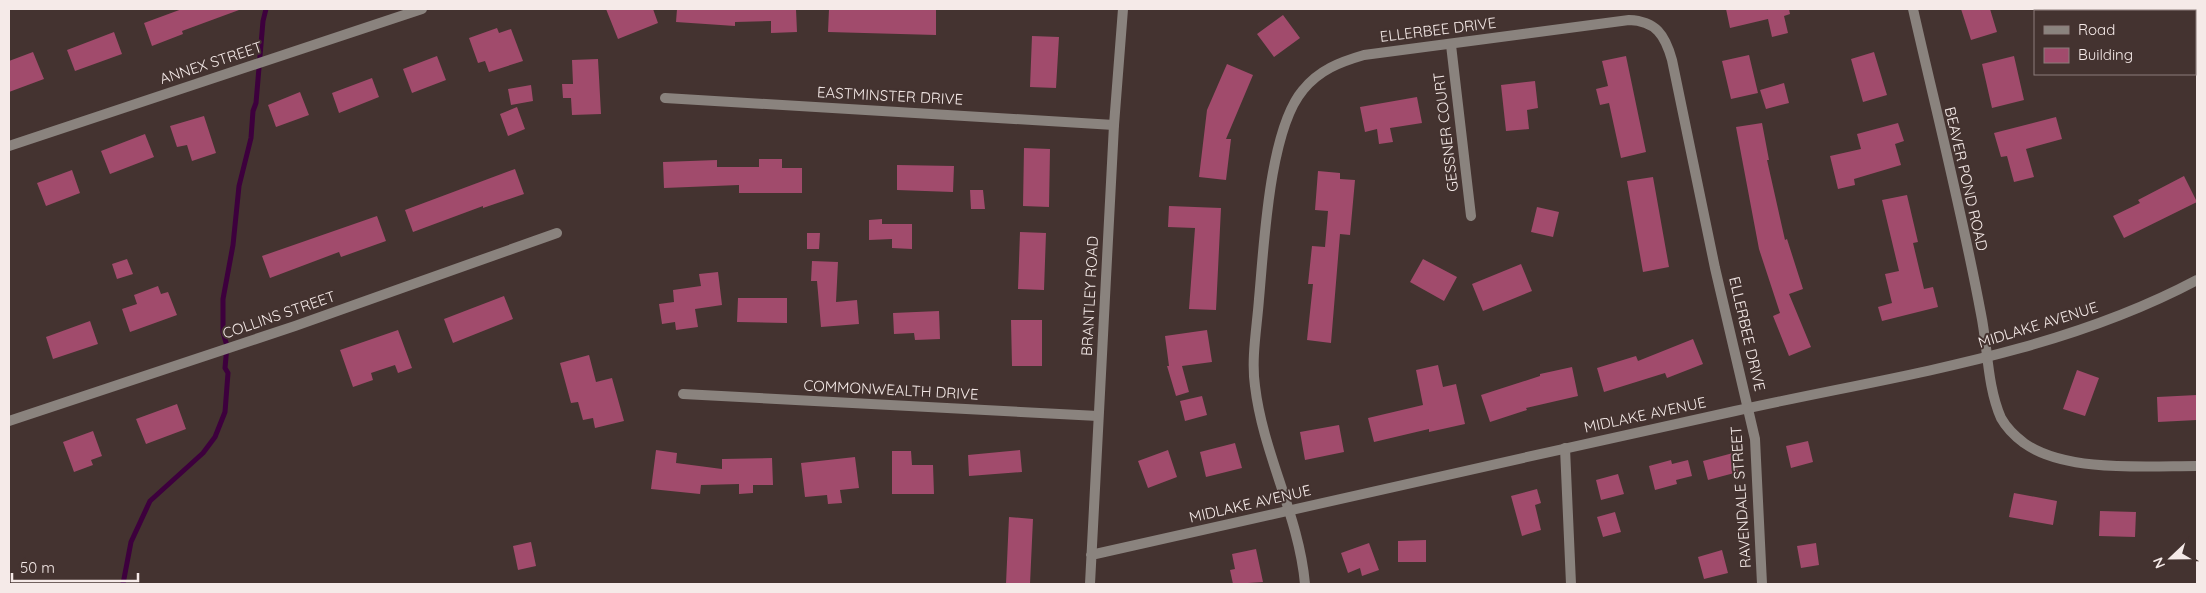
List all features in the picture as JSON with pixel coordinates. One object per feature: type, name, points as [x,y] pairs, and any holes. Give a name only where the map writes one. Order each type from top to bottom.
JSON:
[{"type":"street","name":"ANNEX STREET","points":[[9,146],[422,9]]},
{"type":"street","name":"BRANTLEY ROAD","points":[[1090,584],[1114,125],[1123,9]]},
{"type":"street","name":"BEAVER POND ROAD","points":[[1913,9],[1981,314],[1992,389],[2002,419],[2026,444],[2044,453],[2094,465],[2197,466]]},
{"type":"street","name":"ELLERBEE DRIVE","points":[[1305,584],[1299,544],[1272,457],[1254,385],[1254,356],[1267,214],[1281,138],[1295,101],[1302,90],[1315,76],[1327,68],[1364,55],[1629,20],[1644,21],[1654,27],[1667,44],[1672,60],[1715,268],[1749,408]]},
{"type":"street","name":"GESSNER COURT","points":[[1451,45],[1472,216]]},
{"type":"street","name":"EASTMINSTER DRIVE","points":[[665,98],[1114,125]]},
{"type":"street","name":"COLLINS STREET","points":[[9,421],[295,326],[557,233]]},
{"type":"street","name":"MIDLAKE AVENUE","points":[[1091,555],[1565,448],[1935,370],[2060,337],[2105,321],[2197,280]]},
{"type":"street","name":"COMMONWEALTH DRIVE","points":[[683,394],[1098,416]]},
{"type":"street","name":"RAVENDALE STREET","points":[[1749,408],[1755,439],[1762,584]]},
{"type":"street","points":[[1565,448],[1571,584]]},
{"type":"building","points":[[182,9],[239,10],[182,31],[183,34],[152,46],[144,23]]},
{"type":"building","points":[[606,9],[653,9],[658,23],[618,39]]},
{"type":"building","points":[[677,9],[796,9],[797,32],[771,33],[771,21],[735,22],[735,26],[676,22]]},
{"type":"building","points":[[829,9],[936,9],[936,35],[828,32]]},
{"type":"building","points":[[1726,9],[1789,9],[1790,14],[1784,16],[1788,33],[1772,37],[1768,19],[1730,28]]},
{"type":"building","points":[[1961,9],[1990,9],[1997,32],[1971,40]]},
{"type":"building","points":[[1283,15],[1300,38],[1274,57],[1257,34]]},
{"type":"building","points":[[497,28],[499,33],[511,29],[523,61],[489,72],[485,61],[478,63],[469,38]]},
{"type":"building","points":[[114,32],[122,54],[75,71],[67,50]]},
{"type":"building","points":[[1032,36],[1059,37],[1056,88],[1030,87]]},
{"type":"building","points":[[33,52],[44,79],[9,92],[9,61]]},
{"type":"building","points":[[1874,52],[1887,95],[1863,102],[1851,59]]},
{"type":"building","points":[[1749,55],[1758,93],[1731,99],[1722,61]]},
{"type":"building","points":[[437,56],[446,80],[412,93],[403,69]]},
{"type":"building","points":[[1626,56],[1646,152],[1621,158],[1609,103],[1600,105],[1596,89],[1608,86],[1602,61]]},
{"type":"building","points":[[2014,56],[2024,100],[1992,108],[1982,64]]},
{"type":"building","points":[[598,59],[601,114],[572,115],[571,98],[563,98],[562,84],[573,84],[572,60]]},
{"type":"building","points":[[1227,64],[1253,75],[1226,139],[1231,139],[1226,180],[1199,177],[1207,110]]},
{"type":"building","points":[[372,78],[379,97],[339,113],[332,93]]},
{"type":"building","points":[[1535,81],[1538,108],[1527,110],[1529,129],[1506,131],[1501,85]]},
{"type":"building","points":[[1784,83],[1789,103],[1766,109],[1760,90]]},
{"type":"building","points":[[531,85],[533,101],[511,105],[508,89]]},
{"type":"building","points":[[300,92],[309,115],[276,127],[268,105]]},
{"type":"building","points":[[1417,97],[1422,123],[1390,128],[1393,142],[1379,144],[1377,129],[1365,132],[1360,107]]},
{"type":"building","points":[[517,107],[525,129],[508,136],[500,114]]},
{"type":"building","points":[[204,116],[216,153],[192,161],[187,145],[177,147],[170,126]]},
{"type":"building","points":[[2056,117],[2062,139],[2026,149],[2034,177],[2014,182],[2007,156],[2001,157],[1994,133]]},
{"type":"building","points":[[1762,123],[1769,160],[1767,160],[1785,240],[1787,239],[1803,289],[1789,294],[1811,347],[1789,356],[1773,316],[1780,313],[1759,249],[1736,127]]},
{"type":"building","points":[[1898,123],[1904,141],[1895,144],[1901,165],[1854,179],[1855,185],[1838,189],[1830,156],[1861,149],[1857,134]]},
{"type":"building","points":[[145,134],[154,157],[110,174],[101,151]]},
{"type":"building","points":[[1024,148],[1050,149],[1049,207],[1023,206]]},
{"type":"building","points":[[759,159],[782,159],[782,168],[802,168],[802,193],[739,193],[739,185],[664,188],[663,162],[717,160],[717,167],[759,167]]},
{"type":"building","points":[[897,165],[954,166],[953,192],[897,190]]},
{"type":"building","points":[[515,169],[524,194],[483,208],[483,206],[413,232],[405,210]]},
{"type":"building","points":[[72,170],[80,193],[46,206],[37,183]]},
{"type":"building","points":[[1318,171],[1340,173],[1340,179],[1355,180],[1350,235],[1340,234],[1331,343],[1307,340],[1313,284],[1308,284],[1312,246],[1325,247],[1328,211],[1315,210]]},
{"type":"building","points":[[2184,176],[2197,202],[2124,238],[2113,216],[2140,203],[2138,200]]},
{"type":"building","points":[[1653,177],[1669,267],[1643,272],[1627,181]]},
{"type":"building","points":[[970,190],[983,190],[985,209],[971,209]]},
{"type":"building","points":[[1907,195],[1918,242],[1913,243],[1924,289],[1933,287],[1938,307],[1882,321],[1878,307],[1892,303],[1885,274],[1899,271],[1882,200]]},
{"type":"building","points":[[1169,206],[1221,208],[1216,310],[1189,309],[1195,228],[1168,227]]},
{"type":"building","points":[[1537,207],[1559,212],[1553,237],[1531,232]]},
{"type":"building","points":[[377,216],[386,241],[341,257],[339,252],[270,278],[262,256]]},
{"type":"building","points":[[882,219],[882,224],[912,224],[912,249],[892,248],[892,239],[869,240],[869,220]]},
{"type":"building","points":[[1020,232],[1046,233],[1044,290],[1018,289]]},
{"type":"building","points":[[807,233],[820,233],[819,249],[807,249]]},
{"type":"building","points":[[127,259],[133,274],[117,279],[112,264]]},
{"type":"building","points":[[1423,259],[1457,277],[1444,301],[1410,282]]},
{"type":"building","points":[[812,261],[838,262],[836,302],[857,300],[859,324],[821,327],[817,281],[811,281]]},
{"type":"building","points":[[1521,264],[1532,291],[1483,311],[1472,284]]},
{"type":"building","points":[[718,272],[722,305],[695,309],[698,327],[676,330],[675,322],[662,324],[659,304],[674,302],[673,290],[701,286],[699,274]]},
{"type":"building","points":[[158,286],[161,294],[168,292],[177,315],[130,332],[122,309],[137,304],[134,295]]},
{"type":"building","points":[[504,296],[513,319],[453,343],[444,319]]},
{"type":"building","points":[[738,298],[787,298],[787,323],[737,322]]},
{"type":"building","points":[[939,311],[940,339],[915,340],[914,333],[894,334],[893,313]]},
{"type":"building","points":[[1011,320],[1042,320],[1042,366],[1012,366]]},
{"type":"building","points":[[90,321],[98,344],[53,359],[46,337]]},
{"type":"building","points":[[398,330],[412,368],[398,373],[395,365],[371,373],[373,380],[353,387],[340,350]]},
{"type":"building","points":[[1207,330],[1212,362],[1182,366],[1189,392],[1176,396],[1167,366],[1169,366],[1165,336]]},
{"type":"building","points":[[1693,339],[1703,364],[1667,378],[1665,373],[1604,392],[1597,368],[1636,356],[1638,361]]},
{"type":"building","points":[[589,355],[596,382],[612,378],[624,421],[595,428],[593,418],[583,420],[578,402],[571,403],[560,363]]},
{"type":"building","points":[[1438,365],[1443,387],[1456,384],[1465,424],[1429,432],[1429,429],[1374,442],[1368,418],[1423,405],[1416,370]]},
{"type":"building","points":[[1572,367],[1578,396],[1526,408],[1527,410],[1490,422],[1481,395],[1540,376],[1540,374]]},
{"type":"building","points":[[2077,370],[2099,378],[2085,416],[2063,409]]},
{"type":"building","points":[[2197,395],[2197,420],[2158,422],[2157,397]]},
{"type":"building","points":[[1202,396],[1207,415],[1185,421],[1180,401]]},
{"type":"building","points":[[177,404],[186,429],[146,444],[136,419]]},
{"type":"building","points":[[1339,425],[1344,452],[1305,460],[1300,432]]},
{"type":"building","points":[[93,431],[102,456],[91,460],[93,465],[74,472],[63,442]]},
{"type":"building","points":[[1808,441],[1813,462],[1791,468],[1786,446]]},
{"type":"building","points":[[1235,443],[1242,468],[1206,477],[1200,452]]},
{"type":"building","points":[[656,450],[677,453],[676,463],[722,469],[722,459],[772,458],[773,485],[753,485],[753,493],[739,494],[739,484],[701,485],[700,494],[651,489]]},
{"type":"building","points":[[1020,450],[1022,472],[969,476],[968,455]]},
{"type":"building","points":[[1168,450],[1177,477],[1148,488],[1138,461]]},
{"type":"building","points":[[892,451],[911,451],[912,465],[933,465],[934,494],[892,494]]},
{"type":"building","points":[[1733,453],[1738,472],[1708,480],[1703,461]]},
{"type":"building","points":[[855,457],[859,488],[840,490],[842,503],[828,504],[827,495],[805,497],[801,463]]},
{"type":"building","points":[[1671,460],[1672,464],[1688,460],[1692,476],[1676,480],[1677,484],[1655,490],[1649,466]]},
{"type":"building","points":[[1618,474],[1624,494],[1601,500],[1596,480]]},
{"type":"building","points":[[1537,489],[1541,503],[1535,505],[1541,530],[1522,536],[1511,496]]},
{"type":"building","points":[[2014,493],[2057,501],[2053,525],[2009,517]]},
{"type":"building","points":[[2100,511],[2136,512],[2135,537],[2099,536]]},
{"type":"building","points":[[1615,512],[1621,532],[1603,537],[1597,517]]},
{"type":"building","points":[[1009,517],[1033,519],[1030,584],[1006,584]]},
{"type":"building","points":[[1426,540],[1426,562],[1398,562],[1398,541]]},
{"type":"building","points":[[531,542],[536,566],[518,570],[513,546]]},
{"type":"building","points":[[1369,543],[1379,570],[1362,576],[1360,568],[1348,573],[1341,553]]},
{"type":"building","points":[[1816,543],[1819,565],[1801,568],[1797,546]]},
{"type":"building","points":[[1256,549],[1263,582],[1233,584],[1230,570],[1235,569],[1232,554]]},
{"type":"building","points":[[1722,550],[1728,573],[1704,579],[1698,557]]},
{"type":"waterway","points":[[123,584],[131,542],[150,501],[203,453],[215,437],[225,412],[228,373],[225,368],[227,346],[223,332],[223,299],[233,245],[239,186],[251,138],[263,21],[266,9]]}]
